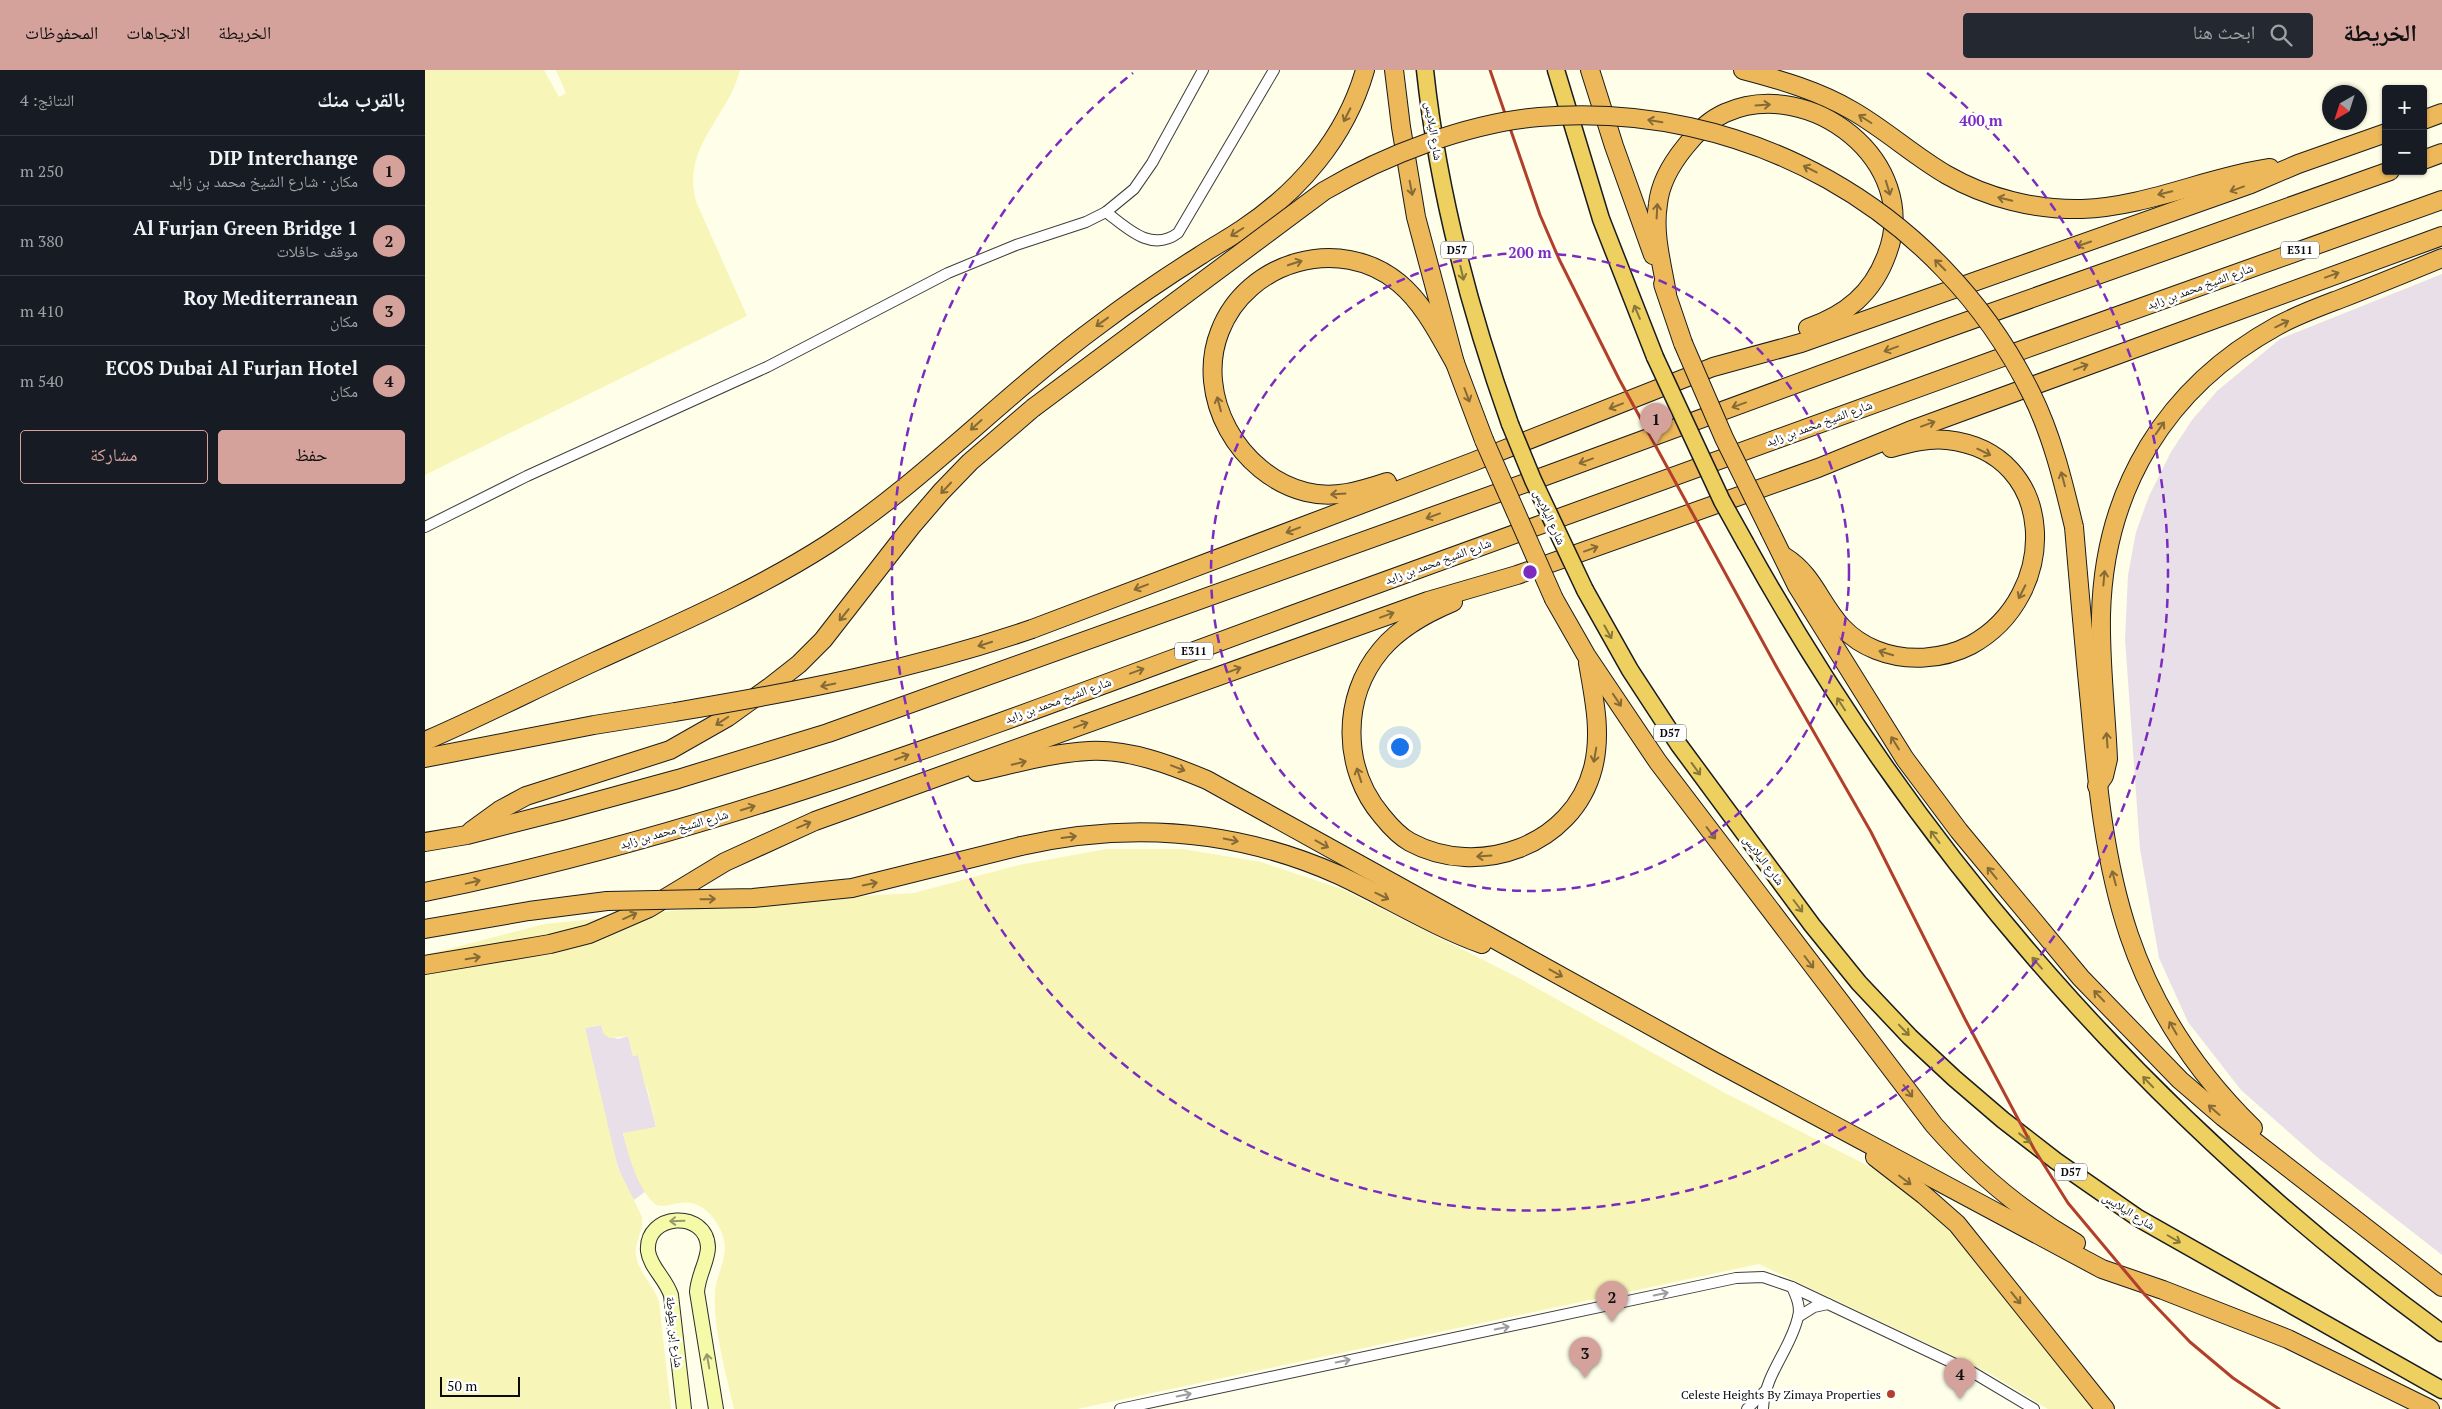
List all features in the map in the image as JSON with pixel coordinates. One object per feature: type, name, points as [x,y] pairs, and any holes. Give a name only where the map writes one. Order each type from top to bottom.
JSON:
[{"type":"highway","points":[[425,742],[731,599],[796,563],[858,523],[923,472],[1071,346],[1133,300],[1242,230],[1280,200],[1305,176],[1329,147],[1348,114],[1365,70]]},
{"type":"highway","points":[[1394,70],[1404,147],[1416,217],[1455,363],[1484,440],[1555,599],[1587,655],[1687,802],[1934,1125],[1959,1154],[2008,1198],[2046,1225],[2163,1290]]},
{"type":"highway","name":"شارع اليلايس","points":[[1425,70],[1431,124],[1448,214],[1468,296],[1510,424],[1537,488],[1585,590],[1630,670],[1679,745],[1812,925],[1859,983],[1910,1037],[2003,1120],[2056,1161],[2138,1218],[2442,1390]]},
{"type":"highway","points":[[1556,70],[1601,219],[1655,357],[1714,485],[1746,544],[1804,646],[1859,731],[1935,837],[2007,928],[2083,1014],[2163,1097],[2247,1176],[2327,1244],[2442,1333]]},
{"type":"highway","points":[[1590,70],[1614,146],[1683,343],[1724,438],[1797,586],[1905,759],[1959,831],[2081,978],[2181,1080],[2223,1117],[2442,1287]]},
{"type":"highway","points":[[1743,70],[1802,87],[1828,98],[1875,125],[1947,175],[1998,197],[2025,204],[2053,208],[2109,207],[2250,172],[2298,164]]},
{"type":"highway","points":[[1667,294],[1657,229],[1658,203],[1662,186],[1671,167],[1694,136],[1708,123],[1724,113],[1743,106],[1772,104],[1798,106],[1821,115],[1857,138],[1878,164],[1891,196],[1893,232],[1883,267],[1874,282],[1849,308],[1818,325],[1773,341],[1742,360]]},
{"type":"highway","points":[[2427,119],[2442,113]]},
{"type":"highway","points":[[467,835],[499,810],[516,800],[678,747],[728,717],[771,686],[799,664],[823,640],[911,527],[970,462],[1033,408],[1324,191],[1355,172],[1427,142],[1502,123],[1562,116],[1653,121],[1725,136],[1761,146],[1829,178],[1864,201],[1926,250],[1958,283],[1994,330],[2032,394],[2056,455],[2074,527],[2097,786],[2110,865],[2129,936],[2155,995],[2182,1043],[2215,1089],[2308,1183]]},
{"type":"highway","points":[[425,758],[585,726],[859,679],[964,651],[1032,629],[1470,463],[1713,368],[1801,342],[2132,227],[2382,134]]},
{"type":"highway","points":[[2427,159],[2442,153]]},
{"type":"highway","points":[[425,842],[467,835],[679,779],[828,733],[1529,482],[1946,329],[2382,174]]},
{"type":"highway","name":"شارع الشيخ محمد بن زايد","points":[[425,892],[469,883],[689,826],[845,778],[1907,391],[2442,200]]},
{"type":"highway","points":[[425,965],[550,944],[589,934],[649,908],[725,862],[815,820],[1428,601],[1517,575],[1818,468],[1909,431],[2442,236]]},
{"type":"highway","points":[[1455,363],[1427,314],[1412,295],[1398,282],[1377,268],[1325,256],[1281,267],[1261,278],[1244,293],[1230,311],[1220,331],[1214,352],[1212,374],[1225,424],[1235,443],[1249,460],[1266,474],[1292,487],[1328,495],[1350,494],[1426,470],[1470,463]]},
{"type":"highway","points":[[2097,786],[2104,776],[2108,759],[2101,615],[2108,546],[2118,508],[2145,449],[2164,422],[2188,394],[2215,367],[2242,347],[2278,325],[2442,258]]},
{"type":"highway","points":[[1781,554],[1801,568],[1834,619],[1849,633],[1876,650],[1896,656],[1922,658],[1946,655],[1964,648],[1999,627],[2011,612],[2024,590],[2035,552],[2036,532],[2032,510],[2023,489],[2009,470],[1991,456],[1970,446],[1955,442],[1925,440],[1818,468]]},
{"type":"highway","points":[[1517,575],[1421,617],[1393,638],[1368,668],[1358,690],[1353,712],[1351,737],[1354,761],[1366,792],[1389,825],[1409,841],[1431,851],[1458,857],[1488,857],[1517,851],[1539,840],[1563,821],[1581,797],[1589,778],[1598,740],[1596,710],[1587,655]]},
{"type":"highway","points":[[903,789],[1057,755],[1090,751],[1151,759],[1207,780],[1855,1137],[2102,1269],[2163,1290],[2297,1343],[2430,1409]]},
{"type":"highway","points":[[425,929],[519,912],[607,901],[753,898],[852,888],[1051,839],[1122,832],[1187,833],[1232,840],[1304,860],[1479,943],[1523,955]]},
{"type":"highway","points":[[1855,1137],[1875,1158],[1924,1195],[1957,1224],[2105,1409]]},
{"type":"main road","name":"شارع إبن بطوطة","points":[[684,1409],[671,1295],[664,1279],[653,1265],[648,1248],[649,1240],[659,1226],[675,1219],[685,1220],[701,1229],[708,1246],[707,1255],[699,1272],[697,1292],[716,1409]]},
{"type":"street","points":[[425,527],[527,476],[808,347],[948,273],[1016,246],[1086,222],[1106,212],[1134,189],[1153,164],[1203,70]]},
{"type":"street","points":[[1106,212],[1137,236],[1149,240],[1161,241],[1177,233],[1274,70]]},
{"type":"street","points":[[1119,1409],[1735,1278],[1763,1277],[1792,1287],[1972,1372],[2034,1409]]},
{"type":"street","points":[[1747,1409],[1764,1392],[1798,1317],[1798,1302],[1792,1287]]},
{"type":"street","points":[[1798,1317],[1814,1307],[1828,1304]]},
{"type":"street","points":[[1763,1409],[1764,1392]]},
{"type":"shaded area","points":[[2442,274],[2442,1255],[2318,1158],[2241,1090],[2188,1022],[2159,958],[2140,849],[2125,639],[2128,575],[2136,532],[2149,496],[2171,452],[2192,420],[2217,391],[2280,339]]},
{"type":"shaded area","points":[[601,1025],[604,1034],[618,1039],[628,1036],[633,1056],[638,1055],[656,1127],[623,1134],[633,1167],[646,1191],[634,1200],[623,1182],[613,1151],[585,1028]]},
{"type":"sand","points":[[425,70],[544,70],[559,97],[566,93],[556,70],[740,70],[726,103],[707,134],[700,150],[694,167],[693,184],[697,204],[747,316],[425,475]]},
{"type":"sand","points":[[1107,849],[1182,849],[1261,862],[1342,889],[1517,977],[1723,1092],[1878,1171],[1925,1207],[1951,1233],[2093,1409],[2048,1409],[1989,1373],[1759,1264],[1077,1409],[734,1409],[721,1351],[715,1306],[716,1286],[725,1247],[723,1236],[717,1223],[704,1209],[691,1203],[656,1205],[644,1190],[635,1172],[623,1133],[656,1127],[647,1087],[645,1087],[638,1055],[633,1056],[628,1036],[609,1038],[604,1034],[601,1025],[585,1028],[618,1168],[642,1217],[642,1227],[636,1246],[636,1256],[640,1268],[659,1302],[671,1409],[425,1409],[425,955],[545,924],[760,902],[914,893],[1019,865]]},
{"type":"railway","points":[[1490,70],[1540,215],[1559,259],[1619,379],[1776,666],[1871,832],[1965,1019],[2034,1149],[2068,1203],[2145,1295],[2190,1342],[2233,1378],[2279,1409]]},
{"type":"place","name":"DIP Interchange","points":[[1656,444]]},
{"type":"place","name":"Al Furjan Green Bridge 1","points":[[1612,1322]]},
{"type":"place","name":"Roy Mediterranean","points":[[1585,1378]]},
{"type":"place","name":"Celeste Heights By Zimaya Properties","points":[[1891,1394]]},
{"type":"place","name":"ECOS Dubai Al Furjan Hotel","points":[[1960,1399]]}]
